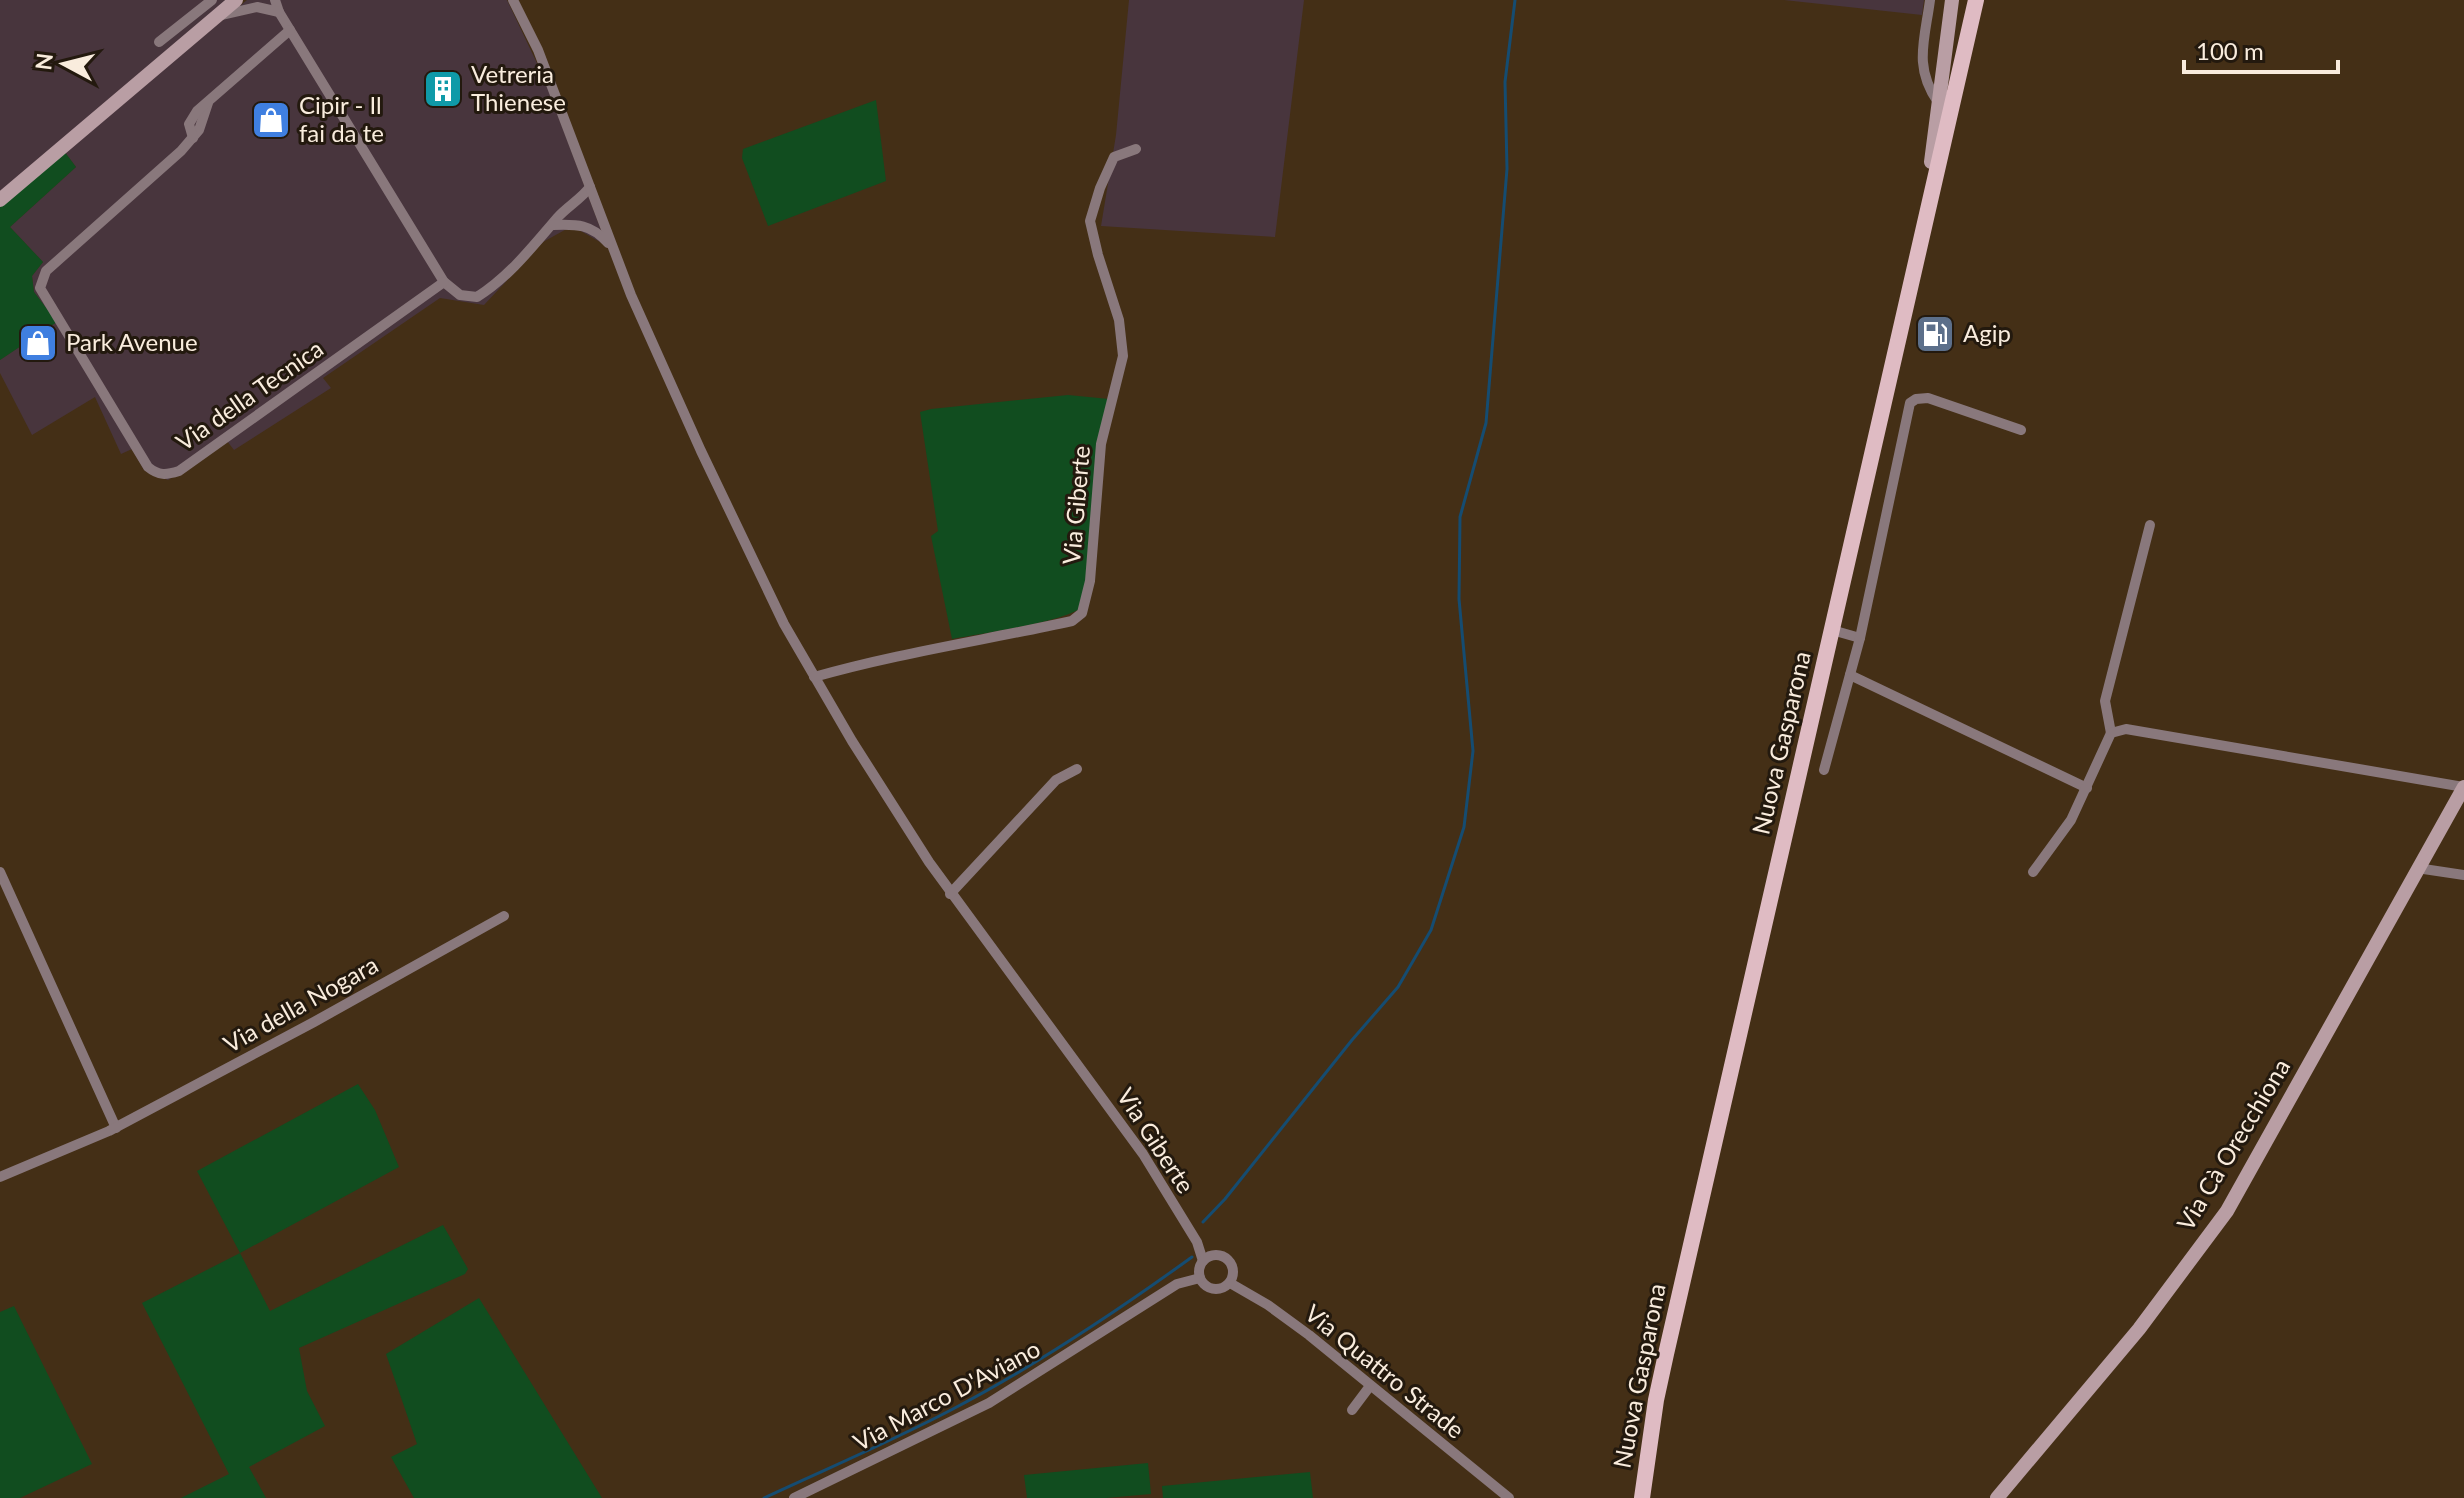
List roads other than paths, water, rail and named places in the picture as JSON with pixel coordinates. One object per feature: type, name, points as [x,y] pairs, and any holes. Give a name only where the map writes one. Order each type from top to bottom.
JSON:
[{"type":"main road","points":[[0,200],[236,0]]},
{"type":"main road","points":[[1916,262],[1920,216],[1935,146],[1952,0]]},
{"type":"main road","name":"Nuova Gasparona","points":[[1642,1498],[1656,1400],[1976,0]]},
{"type":"main road","name":"Via Cà Orecchiona","points":[[1997,1498],[2139,1329],[2227,1211],[2464,787]]},
{"type":"street","points":[[159,42],[212,0]]},
{"type":"street","points":[[277,0],[279,12],[444,282],[460,295],[477,297],[494,286],[590,187]]},
{"type":"street","name":"Via Giberte","points":[[513,0],[538,50],[610,244],[701,451],[784,624],[950,894],[1125,1128],[1197,1242],[1203,1261]]},
{"type":"street","points":[[1930,0],[1922,63],[1927,86],[1938,102]]},
{"type":"street","points":[[217,16],[257,7],[279,12]]},
{"type":"street","name":"Via della Tecnica","points":[[290,30],[208,103],[193,138],[46,271],[40,288],[148,467],[166,475],[179,471],[444,282]]},
{"type":"street","name":"Via Giberte","points":[[814,677],[876,659],[957,646],[1072,621],[1082,613],[1090,581],[1095,537],[1101,444],[1123,356],[1119,320],[1090,221],[1114,157],[1136,149]]},
{"type":"street","points":[[572,205],[583,202],[597,206]]},
{"type":"street","points":[[577,224],[597,206]]},
{"type":"street","points":[[553,225],[577,224],[597,231],[610,244]]},
{"type":"street","points":[[1824,770],[1860,638],[1910,403],[1928,398],[2021,430]]},
{"type":"street","points":[[2033,872],[2071,820],[2111,733],[2105,701],[2150,525]]},
{"type":"street","points":[[1832,630],[1860,638]]},
{"type":"street","points":[[1850,675],[2087,788]]},
{"type":"street","name":"Via Cà Orecchiona","points":[[2111,733],[2126,729],[2464,787]]},
{"type":"street","points":[[950,894],[1056,780],[1077,769]]},
{"type":"street","points":[[2417,868],[2464,875]]},
{"type":"street","points":[[0,872],[116,1128]]},
{"type":"street","name":"Via della Nogara","points":[[0,1177],[116,1128],[504,916]]},
{"type":"street","points":[[1214,1255],[1225,1257],[1233,1266],[1230,1283],[1216,1290],[1206,1287],[1200,1278],[1199,1269],[1203,1261],[1214,1255]]},
{"type":"street","name":"Via Marco D'Aviano","points":[[794,1498],[989,1403],[1177,1284],[1200,1278]]},
{"type":"street","name":"Via Quattro Strade","points":[[1230,1283],[1299,1327],[1509,1498]]},
{"type":"street","points":[[1352,1410],[1370,1386]]},
{"type":"waterway","points":[[1203,1222],[1398,987],[1431,930],[1464,827],[1473,751],[1459,599],[1460,517],[1486,423],[1507,169],[1505,82],[1515,0]]},
{"type":"waterway","points":[[764,1498],[905,1433],[982,1393],[1074,1338],[1192,1257]]},
{"type":"place","name":"Vetreria Thienese","points":[[443,89]]},
{"type":"place","name":"Cipir - Il fai da te","points":[[271,120]]},
{"type":"place","name":"Agip","points":[[1935,334]]},
{"type":"place","name":"Park Avenue","points":[[38,343]]}]
